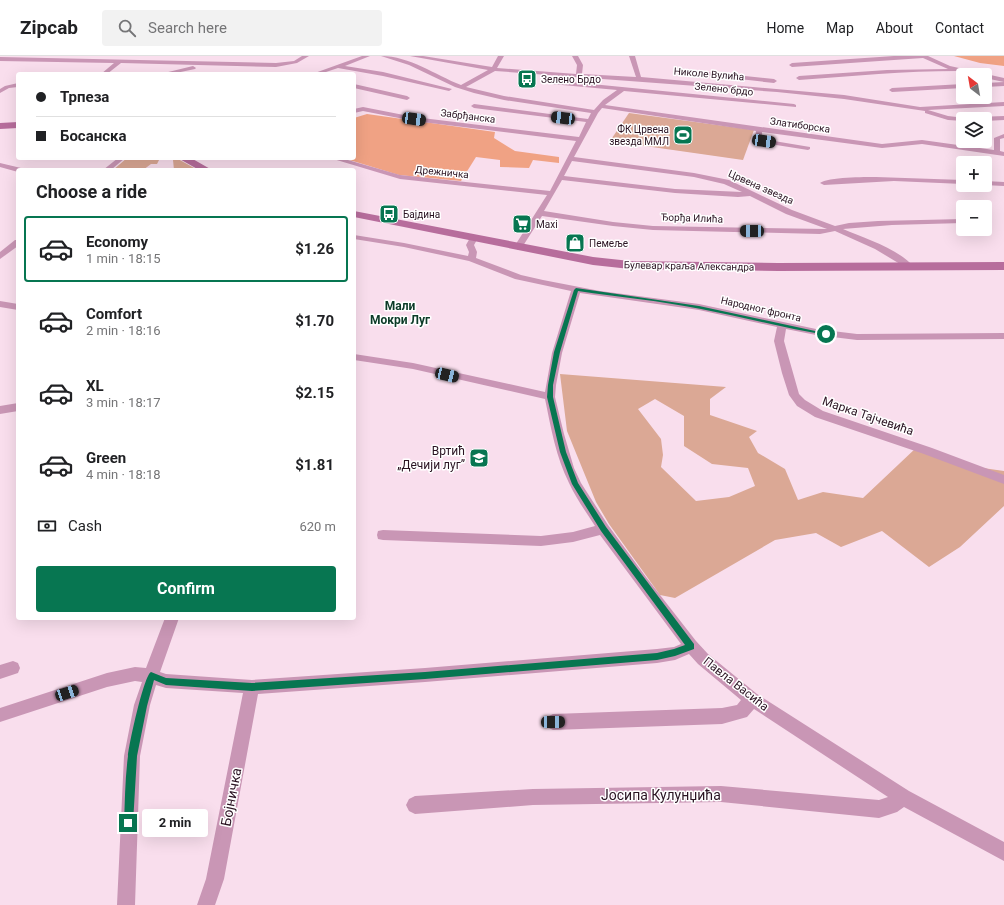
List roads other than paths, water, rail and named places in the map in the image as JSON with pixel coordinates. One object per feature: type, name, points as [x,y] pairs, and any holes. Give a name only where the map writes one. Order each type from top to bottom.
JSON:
[{"type":"main road","points":[[0,126],[16,125]]},
{"type":"main road","points":[[187,160],[204,168]]},
{"type":"main road","name":"Булевар краља Александра","points":[[356,214],[593,261],[636,266],[778,268],[1004,266]]},
{"type":"street","points":[[0,58],[51,61],[120,60],[281,65],[298,61],[306,56]]},
{"type":"street","points":[[321,72],[367,56]]},
{"type":"street","points":[[384,56],[411,64],[462,88],[504,98],[595,112]]},
{"type":"street","name":"Николе Вулића","points":[[413,56],[494,69],[743,87],[844,97],[920,110],[1004,104]]},
{"type":"street","points":[[462,88],[494,69],[501,56]]},
{"type":"street","points":[[575,56],[580,65],[579,75]]},
{"type":"street","points":[[632,56],[639,79]]},
{"type":"street","points":[[792,65],[924,56],[956,70]]},
{"type":"street","points":[[106,72],[120,60]]},
{"type":"street","points":[[172,72],[210,63]]},
{"type":"street","points":[[338,66],[388,75],[448,89]]},
{"type":"street","points":[[800,78],[887,72],[956,70]]},
{"type":"street","points":[[688,72],[774,81]]},
{"type":"street","points":[[484,75],[492,76]]},
{"type":"street","points":[[499,77],[522,79]]},
{"type":"street","points":[[992,77],[1004,80]]},
{"type":"street","points":[[742,78],[743,87]]},
{"type":"street","name":"Зелено брдо","points":[[543,81],[794,106]]},
{"type":"street","points":[[674,93],[678,82]]},
{"type":"street","points":[[992,85],[1004,84]]},
{"type":"street","points":[[0,91],[8,86],[16,85]]},
{"type":"street","points":[[356,86],[407,98]]},
{"type":"street","points":[[892,90],[956,86]]},
{"type":"street","points":[[518,247],[552,193],[595,112],[600,106],[624,88]]},
{"type":"street","points":[[474,106],[590,121]]},
{"type":"street","name":"Златиборска","points":[[600,106],[759,130],[882,146],[922,142],[1000,153],[997,138],[1004,136]]},
{"type":"street","name":"Забрђанска","points":[[356,111],[363,109],[421,120],[580,139]]},
{"type":"street","points":[[920,110],[941,116],[956,118]]},
{"type":"street","points":[[992,118],[1004,118]]},
{"type":"street","points":[[759,130],[758,139],[760,140],[808,148]]},
{"type":"street","name":"Црвена звезда","points":[[570,159],[694,174],[726,182],[789,212],[836,229],[892,254],[910,267]]},
{"type":"street","points":[[110,168],[120,160]]},
{"type":"street","name":"Дрежничка","points":[[340,160],[400,177],[552,193]]},
{"type":"street","points":[[0,165],[16,169]]},
{"type":"street","points":[[560,178],[675,191],[738,195],[749,194]]},
{"type":"street","points":[[824,183],[886,178],[956,182]]},
{"type":"street","points":[[992,183],[1004,184]]},
{"type":"street","name":"Ђорђа Илића","points":[[540,213],[613,224],[653,228],[820,232],[828,232],[847,226],[885,223],[956,222]]},
{"type":"street","name":"Народног фронта","points":[[356,237],[404,245],[471,259],[518,277],[576,290],[699,307],[782,326],[816,332],[857,337],[1004,336]]},
{"type":"street","points":[[471,259],[473,252],[470,245],[474,238]]},
{"type":"street","points":[[0,256],[16,244]]},
{"type":"street","name":"Павла Васића","points":[[576,290],[557,352],[550,397],[558,434],[568,468],[578,489],[603,529],[691,646],[703,659],[752,699],[903,797],[1004,852]]},
{"type":"street","points":[[0,304],[16,307]]},
{"type":"street","name":"Марка Тајчевића","points":[[782,326],[779,341],[791,387],[794,395],[808,408],[820,414],[934,453],[1004,480]]},
{"type":"street","points":[[356,357],[413,366],[550,397]]},
{"type":"street","points":[[0,410],[16,407]]},
{"type":"street","points":[[383,535],[541,541],[573,537],[603,529]]},
{"type":"street","points":[[126,905],[132,756],[142,706],[171,620]]},
{"type":"street","points":[[0,715],[124,676],[135,674],[151,676],[166,681],[252,687],[425,675],[657,656],[675,653],[691,646]]},
{"type":"street","name":"Бојничка","points":[[206,905],[215,879],[252,687]]},
{"type":"street","points":[[553,722],[722,716],[741,712],[752,699]]},
{"type":"street","name":"Јосипа Кулунџића","points":[[415,805],[533,797],[721,794],[879,809],[891,806],[903,797]]},
{"type":"place","name":"Зелено Брдо","points":[[527,79]]},
{"type":"place","name":"ФК Црвена звезда ММЛ","points":[[683,135]]},
{"type":"place","name":"Бајдина","points":[[389,214]]},
{"type":"place","name":"Maxi","points":[[522,224]]},
{"type":"place","name":"Пемеље","points":[[575,243]]},
{"type":"place","name":"Вртић „Дечији луг”","points":[[479,458]]},
{"type":"district","name":"Мали Мокри Луг","points":[[400,313]]}]
